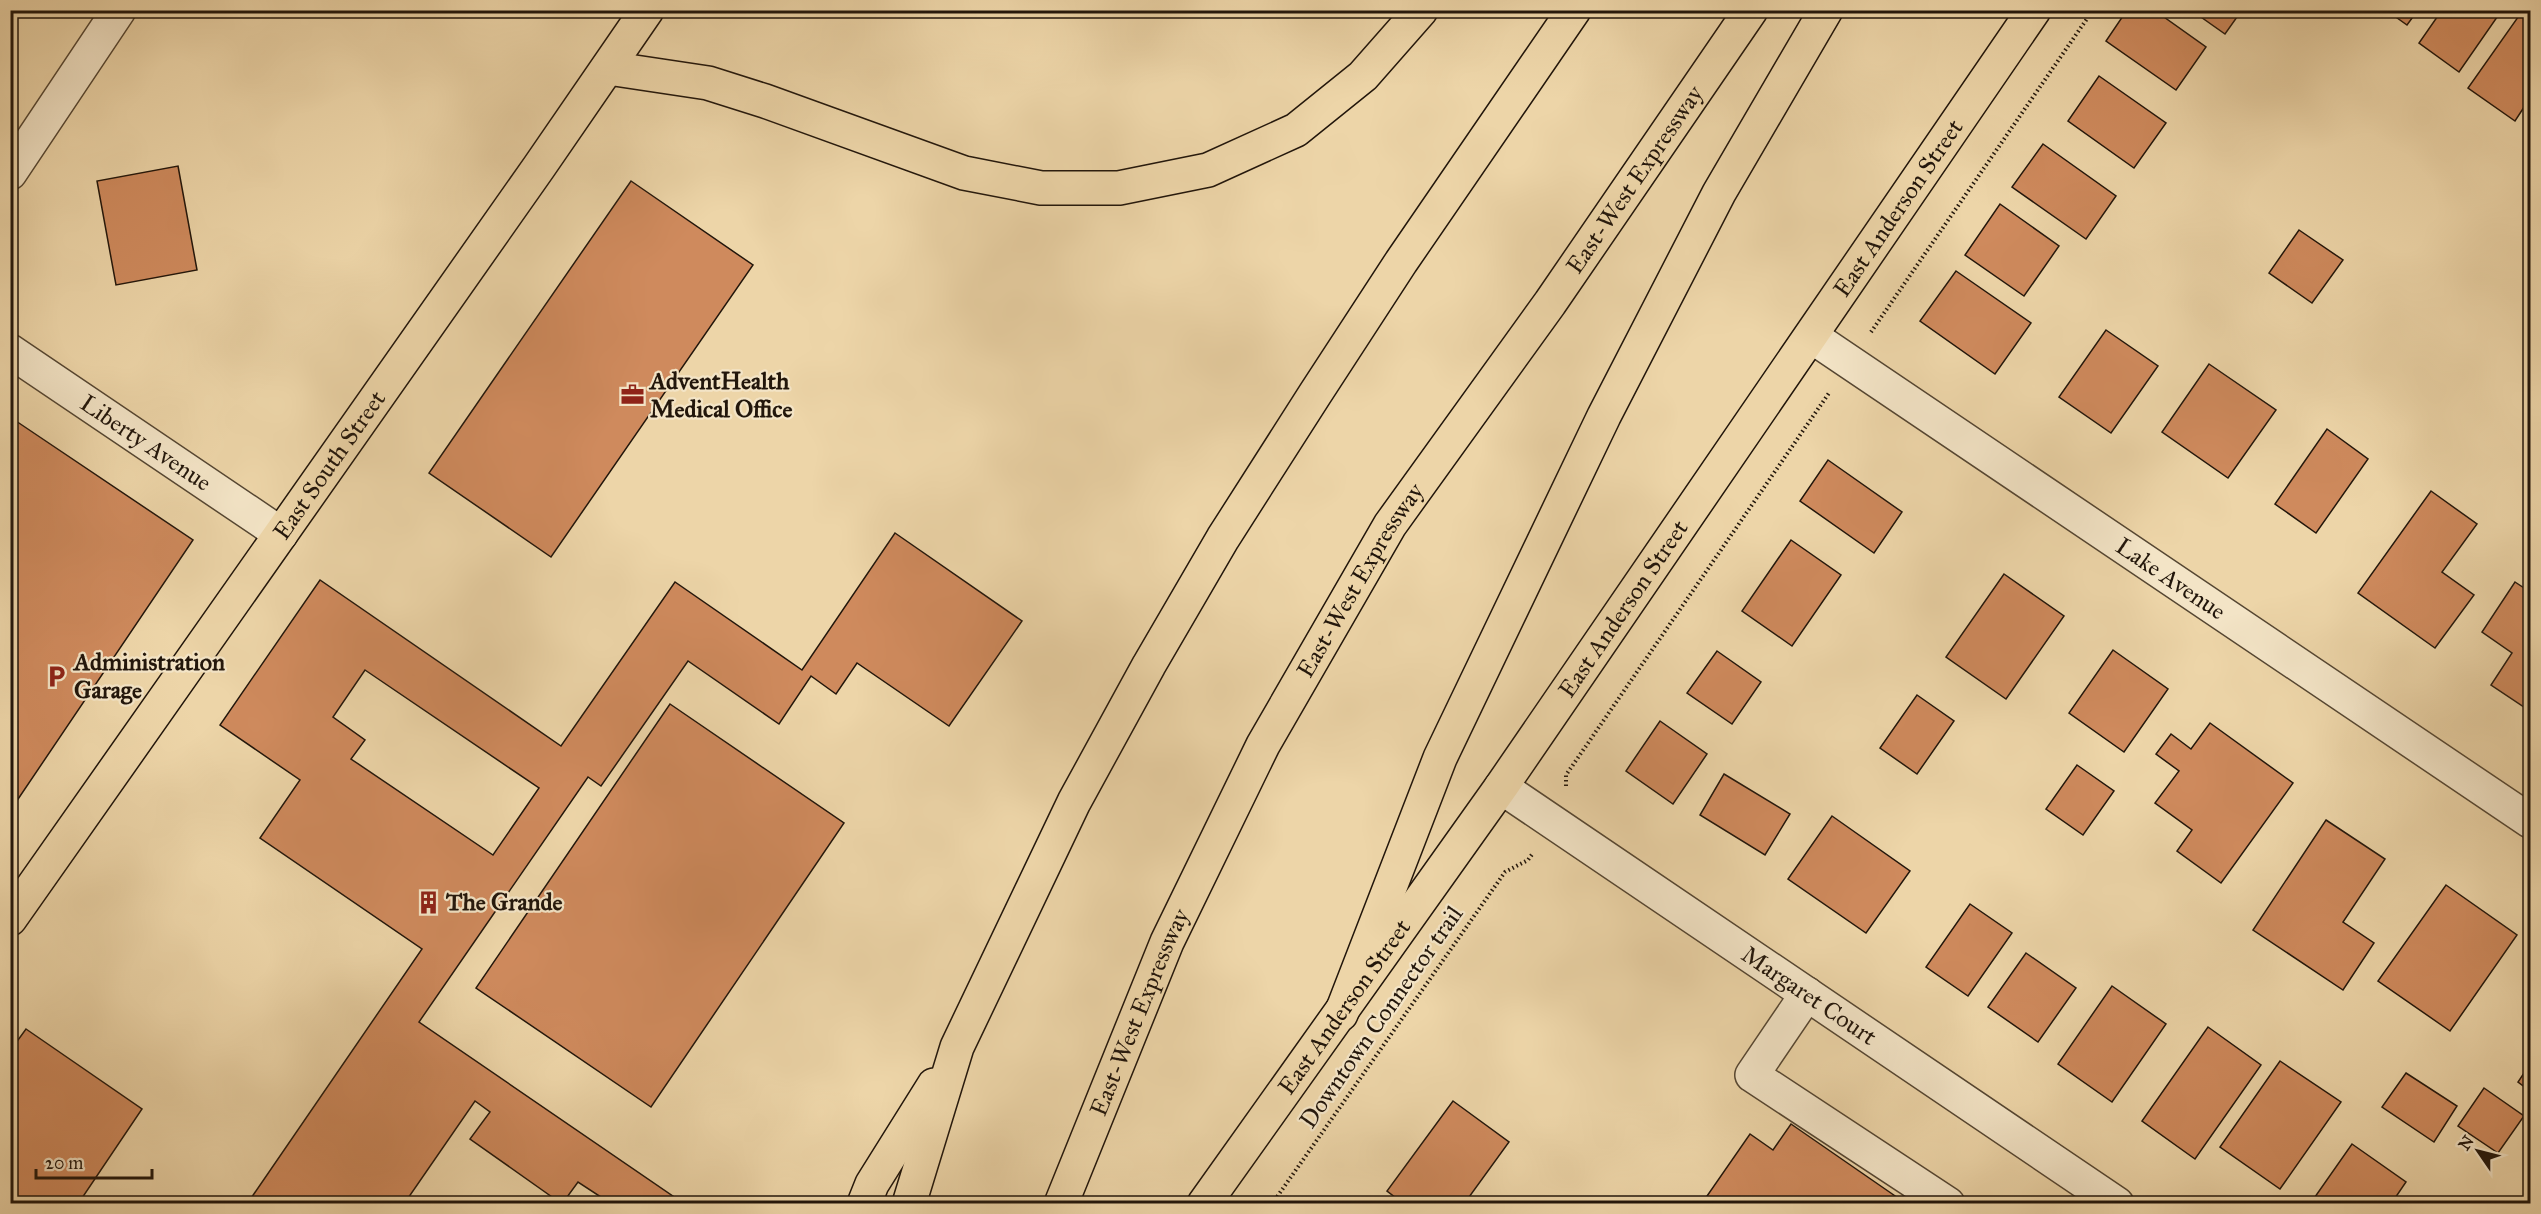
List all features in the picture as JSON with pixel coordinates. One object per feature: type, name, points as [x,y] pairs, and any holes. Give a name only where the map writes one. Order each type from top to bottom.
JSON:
[{"type":"main road","name":"East South Street","points":[[10,919],[647,10]]},
{"type":"main road","points":[[608,68],[708,83],[765,101],[964,173],[1041,189],[1119,188],[1208,170],[1296,130],[1363,76],[1421,10]]},
{"type":"main road","points":[[864,1203],[872,1184],[957,1047],[1074,802],[1149,665],[1223,538],[1401,262],[1574,10]]},
{"type":"main road","name":"East-West Expressway","points":[[1065,1192],[1167,942],[1257,756],[1390,525],[1550,303],[1750,10]]},
{"type":"main road","points":[[1341,1014],[1440,758],[1604,416],[1719,193],[1826,10]]},
{"type":"main road","name":"East Anderson Street","points":[[1204,1203],[1501,787],[2034,10]]},
{"type":"main road","points":[[10,890],[124,727],[176,683]]},
{"type":"main road","points":[[909,1203],[957,1047]]},
{"type":"street","points":[[10,173],[119,10]]},
{"type":"street","name":"Lake Avenue","points":[[1810,336],[2530,821]]},
{"type":"street","name":"Liberty Avenue","points":[[10,351],[281,534]]},
{"type":"street","name":"Margaret Court","points":[[1501,787],[2117,1203]]},
{"type":"street","points":[[1807,994],[1752,1075],[1948,1203]]},
{"type":"path","points":[[1866,338],[2092,10]]},
{"type":"path","points":[[1566,795],[1566,775],[1831,390]]},
{"type":"path","name":"Downtown Connector trail","points":[[1272,1203],[1505,872],[1528,860]]},
{"type":"building","points":[[2127,10],[2154,10],[2206,47],[2176,90],[2106,41]]},
{"type":"building","points":[[2191,10],[2242,10],[2225,34]]},
{"type":"building","points":[[2386,10],[2418,10],[2407,25]]},
{"type":"building","points":[[2442,10],[2502,10],[2459,72],[2419,43]]},
{"type":"building","points":[[2523,10],[2530,12],[2530,98],[2515,121],[2468,88]]},
{"type":"building","points":[[2099,76],[2166,123],[2134,168],[2068,121]]},
{"type":"building","points":[[2043,144],[2116,196],[2086,239],[2012,187]]},
{"type":"building","points":[[178,166],[197,270],[116,285],[97,181]]},
{"type":"building","points":[[631,181],[753,265],[551,557],[429,473]]},
{"type":"building","points":[[2000,204],[2059,246],[2024,296],[1965,255]]},
{"type":"building","points":[[2299,230],[2343,260],[2312,303],[2269,273]]},
{"type":"building","points":[[1956,271],[2031,323],[1995,374],[1920,321]]},
{"type":"building","points":[[2106,330],[2158,366],[2111,433],[2059,397]]},
{"type":"building","points":[[2209,364],[2276,410],[2228,478],[2162,432]]},
{"type":"building","name":"Administration Garage","points":[[10,417],[193,540],[10,811]]},
{"type":"building","points":[[2327,429],[2368,459],[2316,533],[2275,504]]},
{"type":"building","points":[[1828,460],[1902,512],[1874,553],[1800,501]]},
{"type":"building","points":[[2431,491],[2477,524],[2442,572],[2474,595],[2435,648],[2358,593]]},
{"type":"building","name":"The Grande","points":[[895,533],[1022,621],[949,726],[857,663],[836,694],[811,676],[779,724],[688,661],[601,786],[588,777],[419,1022],[680,1201],[678,1204],[601,1204],[604,1199],[578,1182],[562,1204],[470,1139],[490,1112],[475,1101],[404,1204],[247,1204],[422,949],[260,838],[300,780],[220,725],[320,580],[561,746],[675,582],[802,670]],"holes":[[[365,670],[539,788],[493,855],[351,759],[365,740],[333,717]]]},
{"type":"building","points":[[1791,540],[1841,575],[1792,646],[1742,611]]},
{"type":"building","points":[[2004,574],[2064,616],[2006,699],[1946,657]]},
{"type":"building","points":[[2515,582],[2530,592],[2530,711],[2491,685],[2512,653],[2482,632]]},
{"type":"building","points":[[2113,650],[2168,689],[2124,752],[2069,713]]},
{"type":"building","points":[[1717,651],[1761,682],[1732,724],[1687,693]]},
{"type":"building","points":[[1917,695],[1954,721],[1917,774],[1880,748]]},
{"type":"building","points":[[670,704],[844,823],[651,1107],[476,988]]},
{"type":"building","points":[[1660,721],[1707,754],[1673,804],[1626,771]]},
{"type":"building","points":[[2210,723],[2293,783],[2221,883],[2177,851],[2192,830],[2155,803],[2179,771],[2156,754],[2171,734],[2191,749]]},
{"type":"building","points":[[2077,765],[2114,791],[2083,835],[2046,809]]},
{"type":"building","points":[[1724,774],[1790,814],[1765,855],[1700,815]]},
{"type":"building","points":[[1832,816],[1910,871],[1866,933],[1788,879]]},
{"type":"building","points":[[2326,820],[2385,859],[2343,922],[2374,943],[2343,990],[2253,930]]},
{"type":"building","points":[[2446,885],[2517,935],[2450,1031],[2378,981]]},
{"type":"building","points":[[1970,904],[2012,933],[1968,996],[1926,967]]},
{"type":"building","points":[[2026,953],[2076,988],[2038,1042],[1988,1007]]},
{"type":"building","points":[[2112,986],[2166,1024],[2112,1102],[2058,1064]]},
{"type":"building","points":[[2208,1027],[2261,1065],[2195,1159],[2142,1121]]},
{"type":"building","points":[[26,1029],[142,1109],[78,1204],[10,1204],[10,1051]]},
{"type":"building","points":[[2280,1061],[2341,1102],[2280,1189],[2220,1147]]},
{"type":"building","points":[[2530,1064],[2530,1091],[2518,1082]]},
{"type":"building","points":[[2406,1073],[2457,1106],[2434,1142],[2382,1107]]},
{"type":"building","points":[[2484,1088],[2524,1116],[2498,1153],[2458,1126]]},
{"type":"building","points":[[1453,1101],[1509,1142],[1464,1204],[1404,1204],[1387,1191]]},
{"type":"building","points":[[1791,1124],[1901,1200],[1905,1193],[1920,1204],[1719,1204],[1707,1196],[1750,1134],[1773,1150]]},
{"type":"building","points":[[2352,1144],[2406,1182],[2391,1204],[2310,1204]]},
{"type":"place","name":"AdventHealth Medical Office","points":[[632,395]]},
{"type":"place","name":"Administration Garage","points":[[56,676]]},
{"type":"place","name":"The Grande","points":[[428,902]]}]
